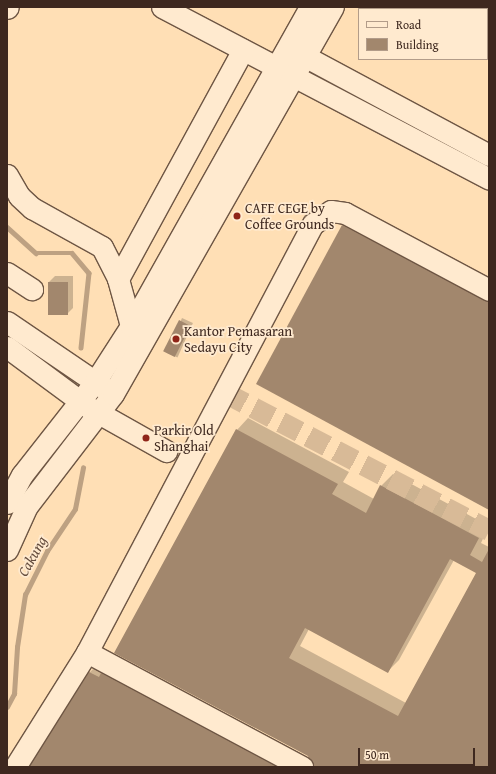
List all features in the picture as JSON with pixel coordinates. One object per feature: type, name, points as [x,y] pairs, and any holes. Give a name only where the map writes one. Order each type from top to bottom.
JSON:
[{"type":"street","points":[[162,7],[489,179]]},
{"type":"street","points":[[7,503],[22,475],[95,382],[130,326],[310,7]]},
{"type":"street","points":[[7,550],[27,506],[113,394],[307,56],[333,7]]},
{"type":"street","points":[[287,48],[307,56],[489,155]]},
{"type":"street","points":[[118,279],[243,50]]},
{"type":"street","points":[[7,175],[19,196],[32,208],[128,260]]},
{"type":"street","points":[[15,767],[87,652],[313,224],[331,211],[345,213],[489,290]]},
{"type":"street","points":[[102,247],[118,279],[130,326]]},
{"type":"street","points":[[7,273],[32,289]]},
{"type":"street","points":[[7,322],[113,394]]},
{"type":"street","points":[[7,347],[98,413],[166,451]]},
{"type":"street","points":[[87,652],[302,767]]},
{"type":"building","points":[[342,225],[489,302],[489,510],[256,384]]},
{"type":"building","points":[[48,282],[68,282],[68,315],[48,315]]},
{"type":"building","name":"Kantor Pemasaran Sedayu City","points":[[179,320],[191,326],[175,357],[163,351]]},
{"type":"building","points":[[236,429],[338,484],[332,494],[366,513],[380,485],[479,538],[470,555],[482,562],[489,549],[489,767],[314,767],[308,756],[114,653]],"holes":[[[450,559],[476,573],[398,716],[289,658],[305,628],[388,673]]]},
{"type":"building","points":[[89,672],[99,677],[101,673],[277,767],[29,767]]},
{"type":"waterway","name":"Cakung","points":[[7,227],[36,253],[72,253],[89,273],[81,348]]},
{"type":"waterway","name":"Cakung","points":[[7,707],[14,694],[17,647],[25,595],[47,551],[75,509],[83,468]]},
{"type":"tunnel","points":[[226,393],[489,530]]},
{"type":"place","name":"CAFE CEGE by Coffee Grounds","points":[[237,216]]},
{"type":"place","name":"Kantor Pemasaran Sedayu City","points":[[176,339]]},
{"type":"place","name":"Parkir Old Shanghai","points":[[146,438]]}]
